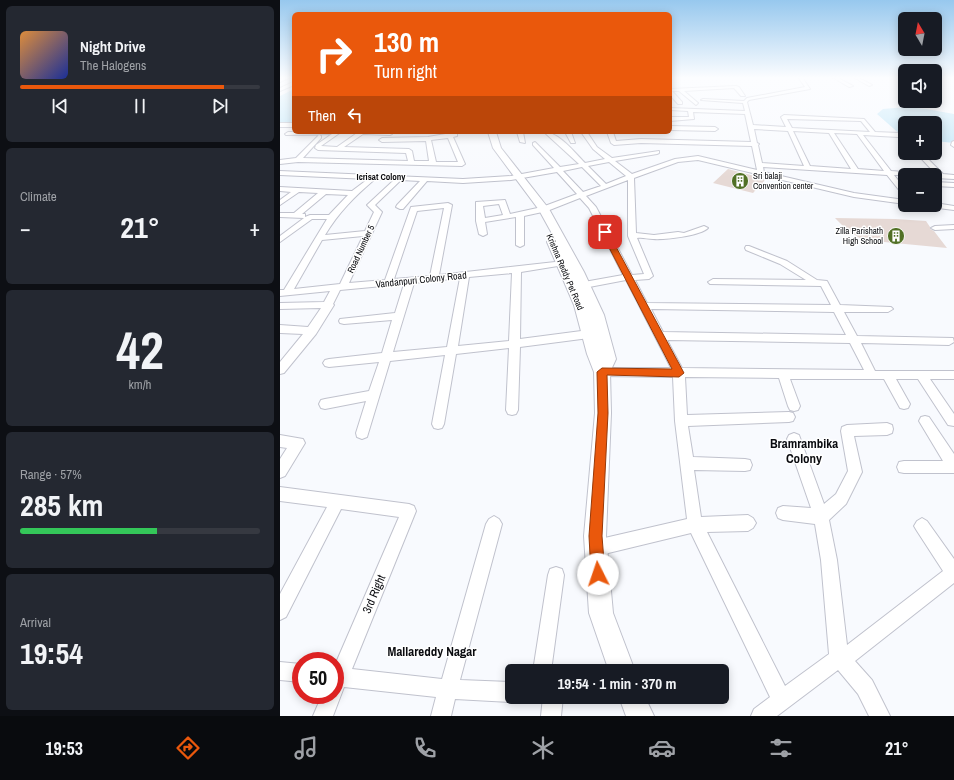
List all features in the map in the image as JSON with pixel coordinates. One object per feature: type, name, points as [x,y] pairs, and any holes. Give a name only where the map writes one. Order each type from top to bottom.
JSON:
[{"type":"main road","name":"Krishna Reddy Pet Road","points":[[485,134],[486,140],[496,157],[516,177]]},
{"type":"main road","name":"Krishna Reddy Pet Road","points":[[493,134],[497,148],[540,210],[584,285],[597,316],[608,360],[602,372]]},
{"type":"main road","name":"Krishna Reddy Pet Road","points":[[540,210],[561,263],[576,295],[589,334],[595,361],[602,372]]},
{"type":"main road","points":[[602,372],[603,413],[595,536],[601,612],[620,664]]},
{"type":"main road","points":[[635,704],[640,716]]},
{"type":"street","points":[[690,111],[714,120]]},
{"type":"street","points":[[672,119],[692,118],[690,111]]},
{"type":"street","points":[[672,128],[747,113],[761,165],[761,173]]},
{"type":"street","points":[[808,168],[784,117],[862,120],[874,134]]},
{"type":"street","points":[[714,120],[717,144]]},
{"type":"street","points":[[280,125],[292,125]]},
{"type":"street","points":[[752,127],[898,135]]},
{"type":"street","points":[[284,137],[292,130]]},
{"type":"street","points":[[831,132],[856,171]]},
{"type":"street","points":[[860,133],[898,184]]},
{"type":"street","points":[[284,137],[307,134]]},
{"type":"street","points":[[298,160],[321,134]]},
{"type":"street","points":[[335,134],[317,148],[409,151],[411,163]]},
{"type":"street","points":[[338,149],[359,134]]},
{"type":"street","points":[[356,161],[390,134]]},
{"type":"street","points":[[405,140],[413,134]]},
{"type":"street","points":[[280,162],[298,160],[462,164],[453,134],[428,139],[382,140]]},
{"type":"street","points":[[521,134],[523,142]]},
{"type":"street","points":[[549,134],[606,187]]},
{"type":"street","points":[[569,134],[574,142]]},
{"type":"street","points":[[585,134],[590,143],[608,160],[631,177]]},
{"type":"street","points":[[611,134],[614,143],[640,139],[717,144],[756,144]]},
{"type":"street","points":[[428,139],[433,164]]},
{"type":"street","points":[[620,142],[635,154]]},
{"type":"street","points":[[535,144],[592,207],[679,373],[682,420],[695,525],[782,701]]},
{"type":"street","points":[[280,173],[463,181],[516,177],[635,154],[657,152]]},
{"type":"street","points":[[480,221],[520,215],[540,210],[583,196],[677,160],[698,158],[854,195],[898,201]]},
{"type":"street","points":[[924,160],[931,168]]},
{"type":"street","points":[[317,175],[334,161]]},
{"type":"street","points":[[397,168],[403,163]]},
{"type":"street","points":[[761,165],[898,174]]},
{"type":"street","points":[[386,178],[392,173]]},
{"type":"street","points":[[309,191],[327,176]]},
{"type":"street","points":[[942,176],[954,177]]},
{"type":"street","points":[[283,292],[333,217],[354,193],[374,177]]},
{"type":"street","points":[[584,285],[649,276],[632,236],[631,177]]},
{"type":"street","name":"Road Number 5","points":[[280,370],[312,332],[340,287],[378,212],[371,205],[399,179]]},
{"type":"street","points":[[400,207],[426,179]]},
{"type":"street","points":[[942,184],[954,185]]},
{"type":"street","points":[[280,189],[354,193]]},
{"type":"street","points":[[280,203],[297,190]]},
{"type":"street","points":[[294,216],[324,192]]},
{"type":"street","points":[[483,234],[478,205],[502,202],[507,217]]},
{"type":"street","points":[[388,283],[414,209],[448,205],[434,278]]},
{"type":"street","points":[[942,206],[954,208]]},
{"type":"street","points":[[281,215],[333,217]]},
{"type":"street","points":[[520,215],[520,245]]},
{"type":"street","points":[[280,240],[310,216]]},
{"type":"street","points":[[935,228],[954,227]]},
{"type":"street","points":[[632,236],[643,235],[654,237],[678,234],[685,236],[704,228]]},
{"type":"street","points":[[319,238],[368,233]]},
{"type":"street","points":[[749,248],[782,261],[800,271],[814,283]]},
{"type":"street","name":"Vandanpuri Colony Road","points":[[283,292],[517,270],[561,263]]},
{"type":"street","points":[[512,410],[517,270]]},
{"type":"street","points":[[438,424],[464,275]]},
{"type":"street","points":[[362,433],[410,280]]},
{"type":"street","points":[[712,282],[824,283],[872,375]]},
{"type":"street","points":[[280,306],[329,305]]},
{"type":"street","points":[[644,306],[888,309]]},
{"type":"street","points":[[344,321],[399,316]]},
{"type":"street","points":[[280,330],[291,329],[312,332]]},
{"type":"street","points":[[329,363],[514,344],[589,334]]},
{"type":"street","points":[[659,336],[949,341]]},
{"type":"street","points":[[602,372],[954,375]]},
{"type":"street","points":[[682,420],[791,411],[783,374]]},
{"type":"street","points":[[887,375],[904,404]]},
{"type":"street","points":[[921,375],[952,421]]},
{"type":"street","points":[[325,404],[374,395]]},
{"type":"street","points":[[925,421],[954,466]]},
{"type":"street","points":[[783,512],[821,517],[842,499],[855,472],[847,431],[887,430]]},
{"type":"street","points":[[794,439],[821,517],[829,560],[839,658],[864,686],[880,716]]},
{"type":"street","points":[[280,441],[298,443],[280,471]]},
{"type":"street","points":[[687,463],[745,465]]},
{"type":"street","points":[[904,467],[954,466]]},
{"type":"street","points":[[280,494],[338,501],[280,612]]},
{"type":"street","name":"3rd Right","points":[[338,501],[409,512],[344,662]]},
{"type":"street","points":[[596,548],[695,525],[748,523]]},
{"type":"street","points":[[441,716],[494,524]]},
{"type":"street","points":[[761,716],[839,658],[848,655],[954,573],[922,526]]},
{"type":"street","points":[[543,664],[556,575]]},
{"type":"street","points":[[280,671],[292,672]]},
{"type":"street","points":[[344,681],[505,692]]},
{"type":"street","points":[[323,716],[328,704]]},
{"type":"street","points":[[550,716],[552,704]]},
{"type":"water","points":[[280,110],[292,110],[292,122],[280,122]]},
{"type":"water","points":[[881,110],[934,110],[954,114],[954,143],[942,142],[942,116],[898,116],[898,132],[877,114]]},
{"type":"building","name":"Sri balaji Convention center","points":[[728,169],[766,179],[753,193],[713,183]]},
{"type":"building","name":"Zilla Parishath High School","points":[[835,218],[926,221],[930,229],[934,231],[947,248],[863,240],[848,231]]},
{"type":"place","name":"Sri balaji Convention center","points":[[740,181]]},
{"type":"place","name":"Zilla Parishath High School","points":[[896,236]]},
{"type":"district","name":"Icrisat Colony","points":[[381,177]]},
{"type":"district","name":"Bramrambika Colony","points":[[804,450]]},
{"type":"district","name":"Mallareddy Nagar","points":[[432,651]]},
{"type":"route","points":[[598,574],[595,536],[603,413],[602,372],[679,373],[605,232]]}]
